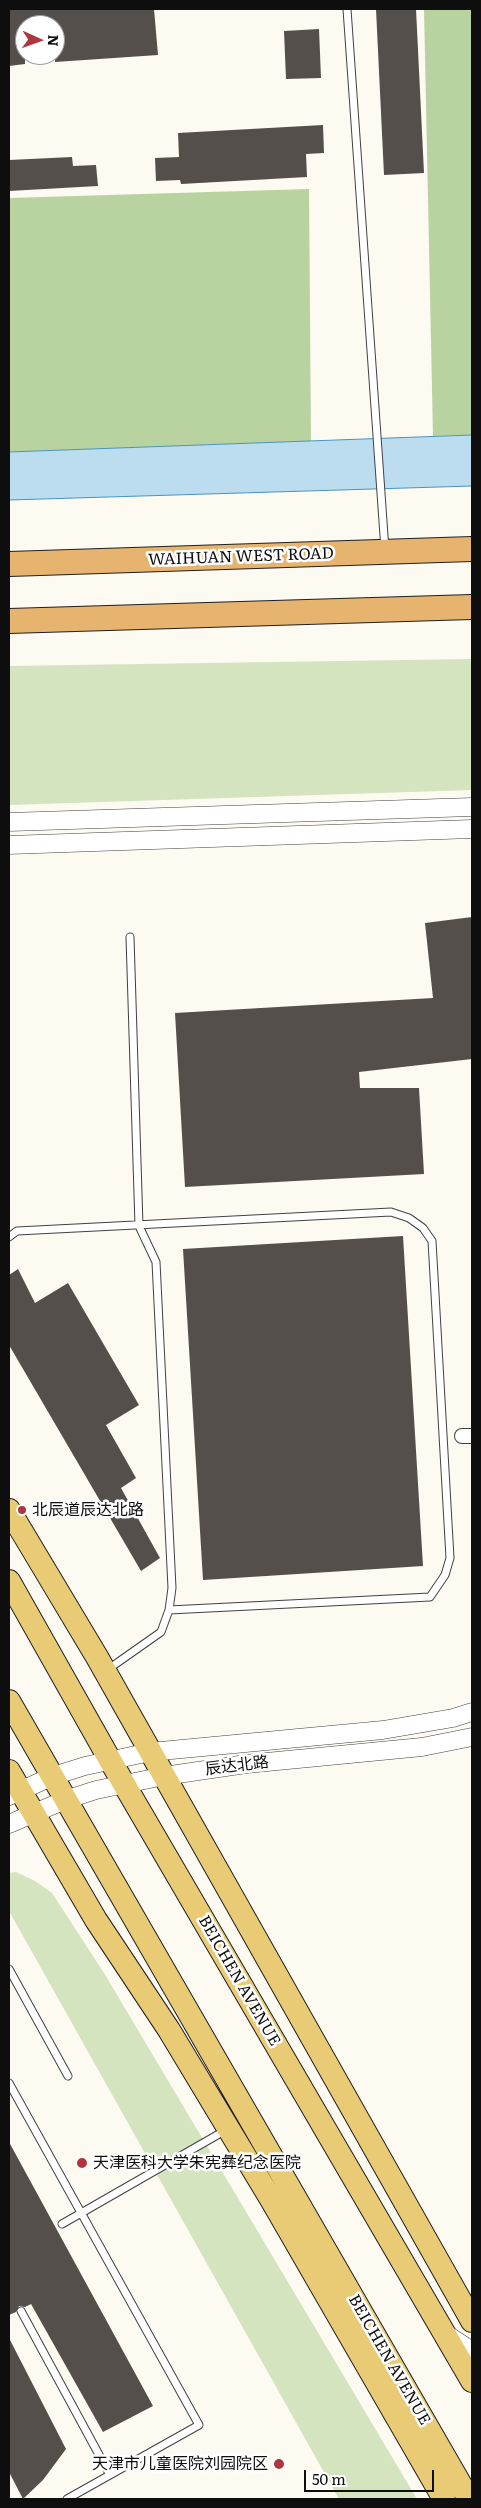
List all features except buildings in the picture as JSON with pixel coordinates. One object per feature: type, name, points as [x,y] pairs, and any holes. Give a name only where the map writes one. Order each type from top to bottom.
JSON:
[{"type":"highway","name":"WAIHUAN WEST ROAD","points":[[9,564],[472,549]]},
{"type":"highway","points":[[9,621],[472,607]]},
{"type":"main road","points":[[9,1510],[105,1671],[472,2321]]},
{"type":"main road","name":"BEICHEN AVENUE","points":[[9,1581],[110,1760],[472,2381]]},
{"type":"main road","name":"BEICHEN AVENUE","points":[[9,1700],[469,2499]]},
{"type":"main road","points":[[9,1770],[14,1793],[32,1812],[96,1920],[169,2030],[444,2499]]},
{"type":"street","points":[[9,822],[472,807]]},
{"type":"street","points":[[9,845],[472,829]]},
{"type":"street","name":"辰达北路","points":[[14,1793],[52,1776],[110,1760],[150,1752],[383,1730],[453,1718],[472,1712]]},
{"type":"street","name":"辰达北路","points":[[9,1824],[32,1812],[65,1800],[124,1784],[164,1776],[246,1764],[422,1747],[472,1737]]},
{"type":"street","points":[[446,2334],[472,2351]]},
{"type":"lane","points":[[347,9],[385,553]]},
{"type":"lane","points":[[105,1671],[161,1632],[169,1610],[172,1588],[156,1262],[139,1226],[130,937]]},
{"type":"lane","points":[[9,1236],[17,1231],[391,1212],[409,1218],[423,1228],[432,1241],[450,1558],[446,1575],[430,1597],[169,1610]]},
{"type":"lane","points":[[9,1969],[68,2076]]},
{"type":"lane","points":[[9,2083],[199,2425],[67,2499]]},
{"type":"lane","points":[[62,2224],[228,2128]]},
{"type":"lane","points":[[22,2311],[110,2475]]},
{"type":"green space","points":[[424,9],[472,9],[472,435],[433,436]]},
{"type":"green space","points":[[309,189],[311,441],[9,452],[9,198]]},
{"type":"green space","points":[[472,659],[472,790],[9,805],[9,666]]},
{"type":"green space","points":[[16,1872],[35,1881],[52,1893],[104,1973],[417,2499],[339,2499],[9,1911],[9,1873]]},
{"type":"water","points":[[472,435],[472,486],[9,500],[9,452]]},
{"type":"place","name":"北辰道辰达北路","points":[[22,1510]]},
{"type":"place","name":"天津医科大学朱宪彝纪念医院","points":[[82,2163]]},
{"type":"place","name":"天津市儿童医院刘园院区","points":[[279,2464]]}]
